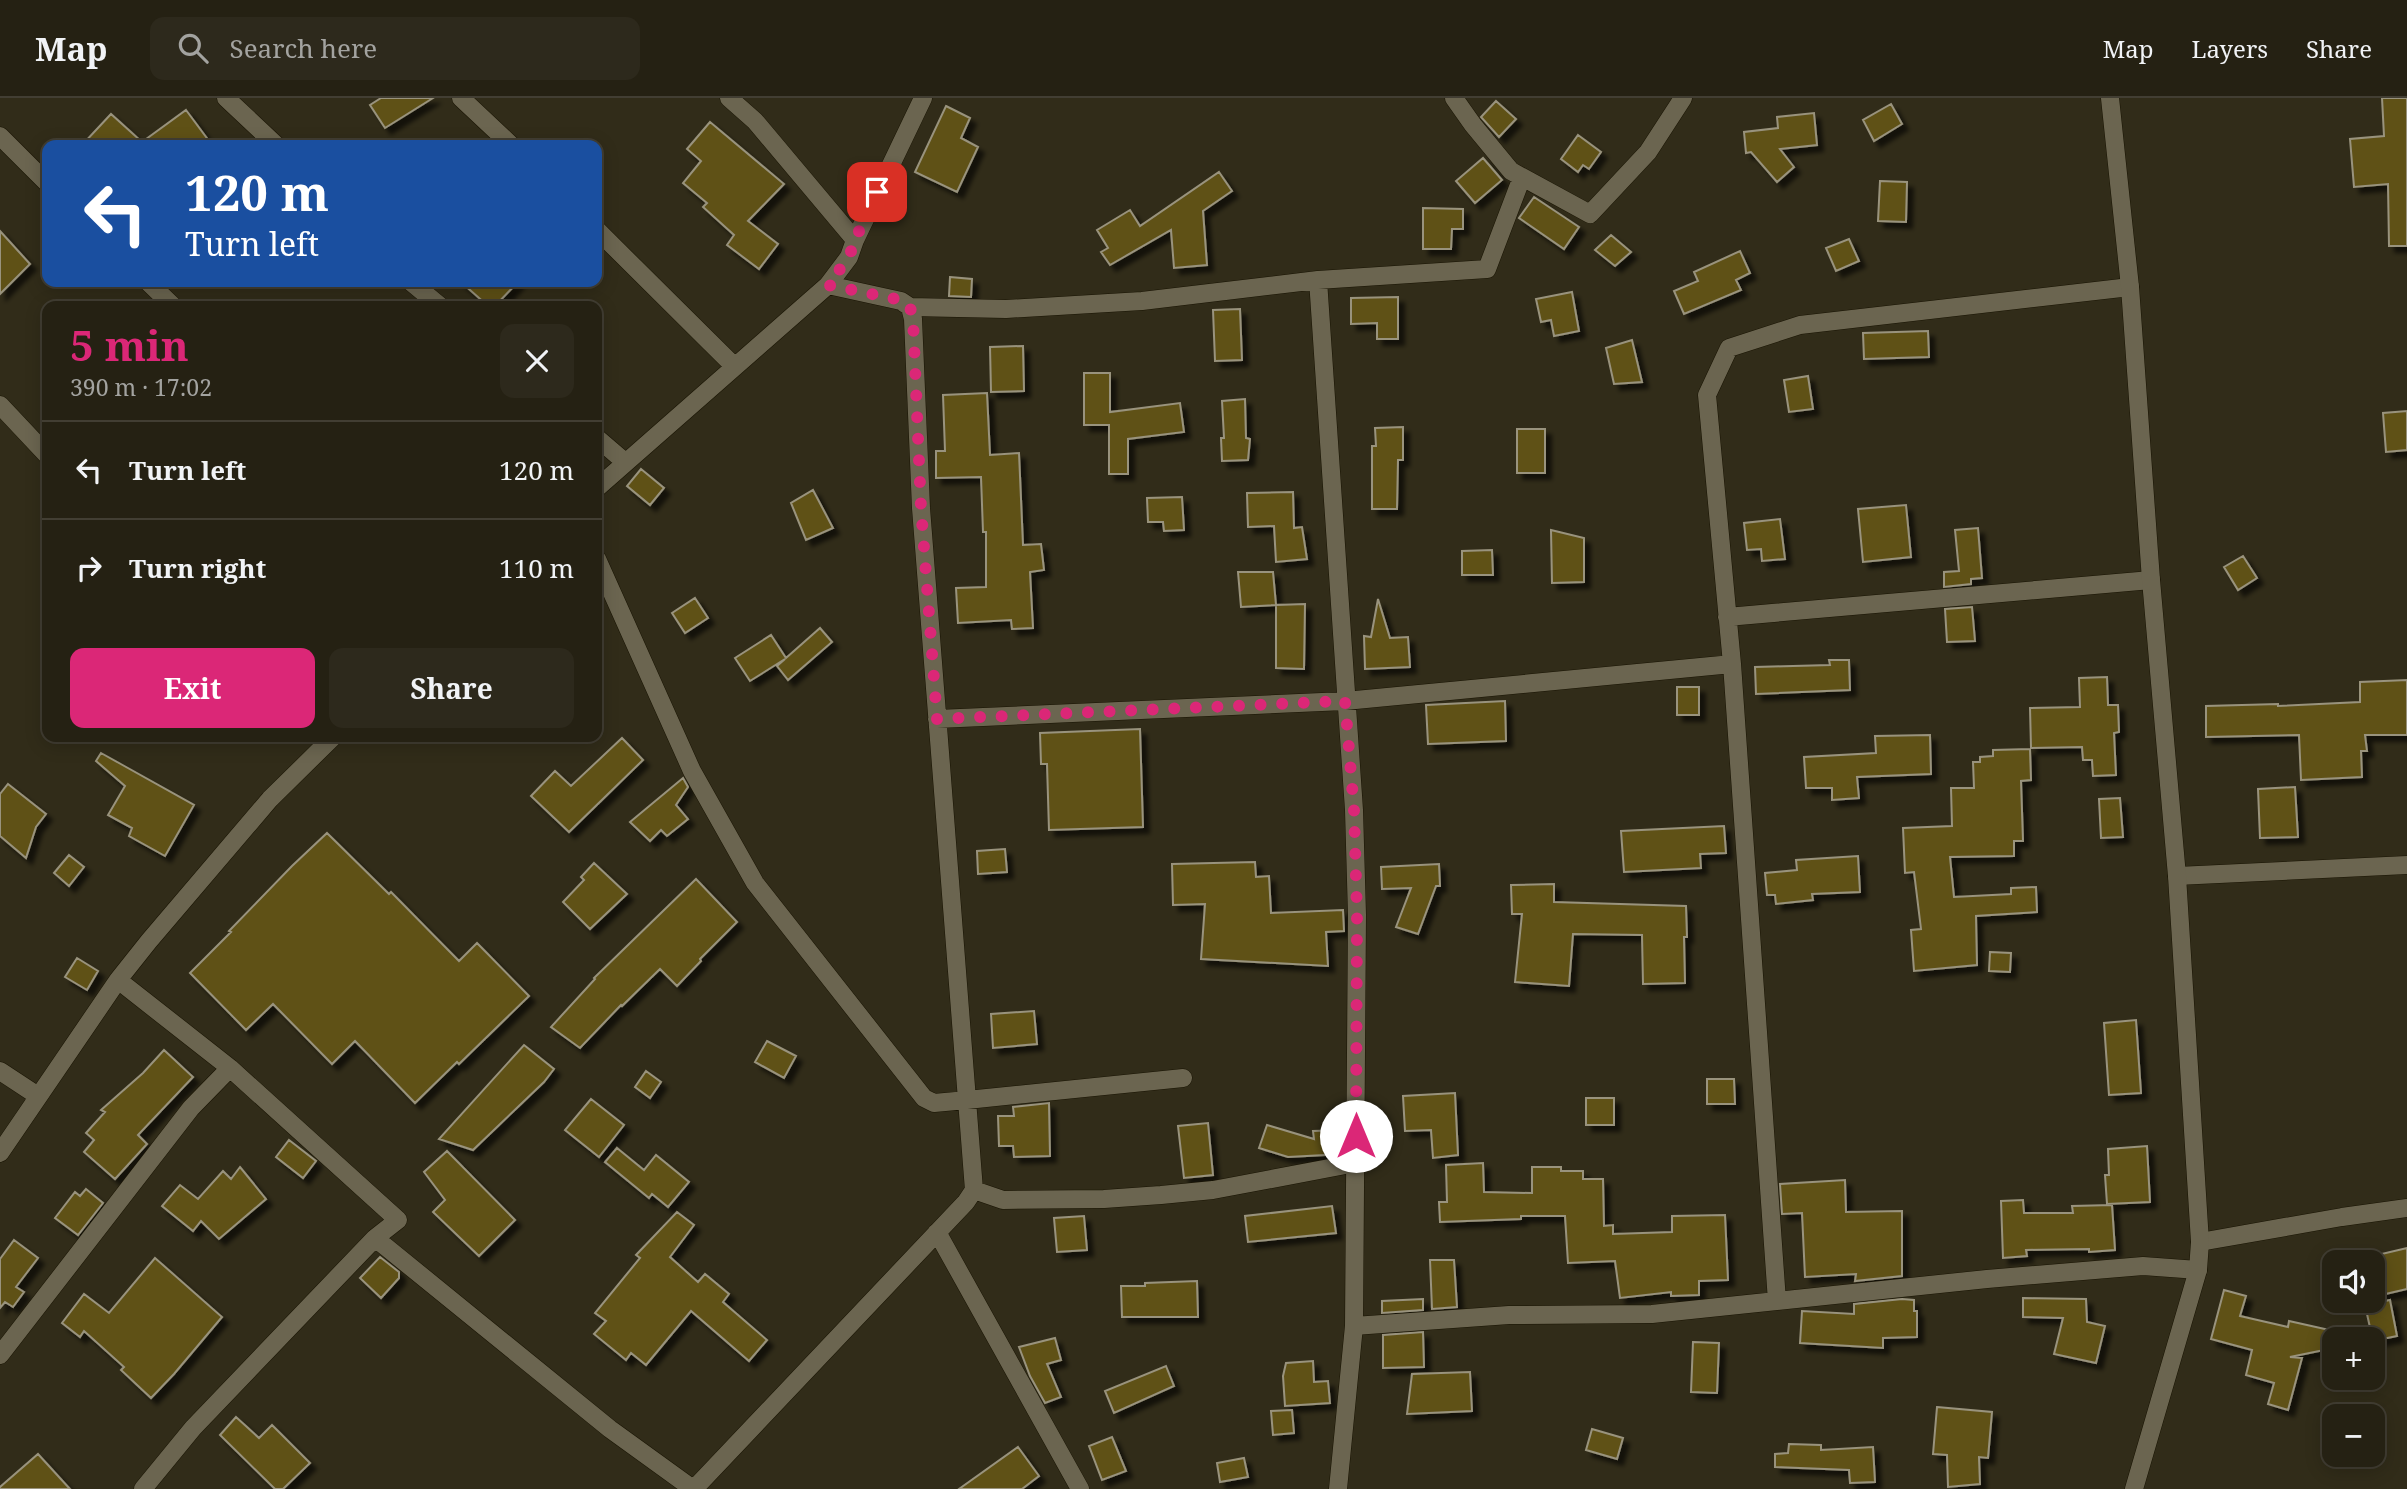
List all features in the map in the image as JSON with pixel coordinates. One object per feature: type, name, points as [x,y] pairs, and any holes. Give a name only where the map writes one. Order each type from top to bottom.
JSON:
[{"type":"street","points":[[226,98],[271,140]]},
{"type":"street","points":[[461,98],[506,140]]},
{"type":"street","points":[[729,98],[755,121],[855,240]]},
{"type":"street","points":[[602,483],[828,285],[849,257],[923,98]]},
{"type":"street","points":[[1454,98],[1511,171],[1590,214],[1648,152],[1683,98]]},
{"type":"street","points":[[2110,98],[2130,287],[2151,580],[2177,877],[2200,1242],[2198,1270],[2134,1489]]},
{"type":"street","points":[[0,136],[42,178]]},
{"type":"street","points":[[828,285],[901,300],[910,307],[1006,309],[1142,301],[1318,280],[1488,269],[1522,177]]},
{"type":"street","points":[[602,235],[735,367]]},
{"type":"street","points":[[1318,280],[1354,810],[1357,915],[1354,1326],[1338,1489]]},
{"type":"street","points":[[153,287],[168,301]]},
{"type":"street","points":[[417,287],[434,301]]},
{"type":"street","points":[[1777,1301],[1732,664],[1707,395],[1729,348],[1800,325],[2130,287]]},
{"type":"street","points":[[375,1238],[610,1429],[694,1489],[974,1190],[921,508],[913,319],[910,307]]},
{"type":"street","points":[[0,405],[42,450]]},
{"type":"street","points":[[602,442],[625,462]]},
{"type":"street","points":[[602,570],[692,771],[755,883],[924,1098],[934,1102],[967,1100],[1183,1078]]},
{"type":"street","points":[[1727,617],[2151,580]]},
{"type":"street","points":[[937,719],[1345,701],[1732,664]]},
{"type":"street","points":[[0,1153],[118,980],[270,799],[329,742]]},
{"type":"street","points":[[2177,877],[2407,865]]},
{"type":"street","points":[[118,980],[230,1068],[398,1220],[375,1238],[193,1428],[143,1489]]},
{"type":"street","points":[[0,1355],[191,1108],[230,1068]]},
{"type":"street","points":[[0,1071],[38,1096]]},
{"type":"street","points":[[974,1190],[1003,1200],[1150,1196],[1213,1191],[1356,1163]]},
{"type":"street","points":[[2200,1242],[2407,1208]]},
{"type":"street","points":[[937,1232],[1080,1489]]},
{"type":"street","points":[[1354,1326],[1509,1315],[1652,1314],[1987,1279],[2143,1266],[2198,1270]]},
{"type":"building","points":[[381,98],[433,98],[385,128],[370,105]]},
{"type":"building","points":[[2382,98],[2407,98],[2407,246],[2389,246],[2388,184],[2354,187],[2350,139],[2384,136]]},
{"type":"building","points":[[1496,101],[1516,119],[1499,137],[1481,117]]},
{"type":"building","points":[[1891,104],[1902,124],[1874,141],[1863,120]]},
{"type":"building","points":[[946,106],[970,118],[961,138],[978,147],[957,192],[915,172]]},
{"type":"building","points":[[186,110],[208,140],[145,140]]},
{"type":"building","points":[[1814,113],[1817,145],[1780,149],[1794,167],[1777,182],[1751,152],[1746,153],[1744,132],[1778,128],[1777,117]]},
{"type":"building","points":[[111,114],[140,140],[87,140]]},
{"type":"building","points":[[710,122],[784,184],[748,221],[778,244],[759,269],[727,245],[734,235],[703,207],[707,203],[683,183],[701,161],[687,149]]},
{"type":"building","points":[[1578,135],[1601,152],[1589,169],[1583,165],[1578,172],[1561,159]]},
{"type":"building","points":[[1483,158],[1502,180],[1475,203],[1456,181]]},
{"type":"building","points":[[1219,172],[1232,191],[1203,211],[1207,265],[1174,268],[1171,230],[1110,265],[1101,252],[1108,248],[1097,230],[1130,210],[1140,226]]},
{"type":"building","points":[[1880,181],[1907,182],[1906,222],[1878,221]]},
{"type":"building","points":[[1534,197],[1579,227],[1564,249],[1519,218]]},
{"type":"building","points":[[1423,208],[1463,209],[1463,229],[1452,229],[1451,249],[1423,249]]},
{"type":"building","points":[[0,231],[30,264],[0,294]]},
{"type":"building","points":[[1611,235],[1631,252],[1615,266],[1595,250]]},
{"type":"building","points":[[1849,239],[1859,261],[1836,271],[1826,248]]},
{"type":"building","points":[[1740,251],[1750,273],[1736,280],[1741,290],[1684,314],[1674,291],[1698,281],[1694,272]]},
{"type":"building","points":[[950,277],[972,279],[971,297],[949,296]]},
{"type":"building","points":[[467,287],[513,287],[500,301],[482,301]]},
{"type":"building","points":[[1572,292],[1579,331],[1554,336],[1551,320],[1541,322],[1536,299]]},
{"type":"building","points":[[1398,297],[1398,339],[1377,339],[1377,323],[1351,324],[1351,298]]},
{"type":"building","points":[[1240,309],[1242,360],[1215,361],[1213,310]]},
{"type":"building","points":[[1928,331],[1929,357],[1864,359],[1863,333]]},
{"type":"building","points":[[1632,340],[1642,382],[1614,384],[1606,348]]},
{"type":"building","points":[[1023,346],[1024,391],[991,392],[990,347]]},
{"type":"building","points":[[1084,373],[1110,373],[1110,412],[1180,403],[1184,432],[1128,439],[1128,474],[1109,474],[1109,425],[1084,425]]},
{"type":"building","points":[[1808,376],[1813,409],[1789,412],[1784,380]]},
{"type":"building","points":[[987,393],[990,455],[1019,453],[1023,545],[1041,544],[1044,570],[1030,572],[1033,628],[1012,629],[1011,620],[958,623],[956,588],[986,587],[986,532],[983,532],[981,477],[936,478],[936,451],[945,451],[943,395]]},
{"type":"building","points":[[1245,399],[1246,438],[1250,439],[1248,460],[1222,461],[1222,401]]},
{"type":"building","points":[[2407,411],[2407,450],[2386,452],[2383,413]]},
{"type":"building","points":[[1403,427],[1403,460],[1398,460],[1397,509],[1372,509],[1372,446],[1376,446],[1375,428]]},
{"type":"building","points":[[1517,429],[1545,429],[1545,473],[1517,473]]},
{"type":"building","points":[[641,469],[664,488],[650,505],[627,486]]},
{"type":"building","points":[[813,490],[833,528],[806,540],[791,503]]},
{"type":"building","points":[[1293,492],[1294,528],[1302,527],[1307,559],[1276,562],[1274,526],[1248,527],[1247,493]]},
{"type":"building","points":[[1182,497],[1184,530],[1164,531],[1163,522],[1148,522],[1147,498]]},
{"type":"building","points":[[1906,505],[1911,557],[1863,562],[1858,509]]},
{"type":"building","points":[[1780,519],[1785,559],[1762,561],[1761,549],[1747,550],[1744,523]]},
{"type":"building","points":[[1978,528],[1982,578],[1971,579],[1971,584],[1944,587],[1944,572],[1959,571],[1955,530]]},
{"type":"building","points":[[1551,530],[1584,538],[1584,582],[1552,583]]},
{"type":"building","points":[[1492,550],[1493,575],[1462,575],[1462,551]]},
{"type":"building","points":[[2243,556],[2257,578],[2238,590],[2224,567]]},
{"type":"building","points":[[1238,572],[1273,572],[1276,605],[1241,607]]},
{"type":"building","points":[[695,598],[708,618],[685,633],[672,613]]},
{"type":"building","points":[[1378,599],[1390,638],[1408,637],[1410,667],[1365,669],[1364,636],[1371,637]]},
{"type":"building","points":[[1305,604],[1304,669],[1276,668],[1276,605]]},
{"type":"building","points":[[1972,607],[1975,641],[1947,642],[1945,609]]},
{"type":"building","points":[[820,628],[832,642],[788,680],[777,666],[785,659],[750,681],[735,658],[771,635],[786,658]]},
{"type":"building","points":[[1829,660],[1849,660],[1850,690],[1756,694],[1755,667],[1830,665]]},
{"type":"building","points":[[2107,677],[2108,705],[2118,705],[2119,732],[2114,733],[2116,775],[2093,776],[2092,760],[2083,760],[2082,747],[2031,748],[2030,708],[2080,707],[2079,678]]},
{"type":"building","points":[[2407,680],[2407,735],[2365,735],[2367,751],[2361,751],[2362,777],[2301,780],[2299,735],[2206,737],[2206,706],[2360,702],[2360,682]]},
{"type":"building","points":[[1677,687],[1699,687],[1699,715],[1677,715]]},
{"type":"building","points":[[1505,701],[1506,741],[1428,744],[1426,705]]},
{"type":"building","points":[[1140,729],[1143,827],[1049,830],[1047,764],[1041,764],[1040,733]]},
{"type":"building","points":[[1930,735],[1931,774],[1857,777],[1859,798],[1832,800],[1832,788],[1806,788],[1804,757],[1876,753],[1875,736]]},
{"type":"building","points":[[622,738],[643,760],[569,832],[531,796],[555,771],[571,786]]},
{"type":"building","points":[[2030,749],[2031,780],[2021,781],[2023,841],[2014,841],[2014,856],[1950,857],[1954,897],[2011,894],[2011,888],[2036,887],[2037,912],[1976,916],[1977,965],[1914,971],[1911,930],[1921,929],[1914,872],[1905,873],[1903,828],[1952,826],[1951,788],[1974,788],[1973,762],[1980,762],[1980,757],[1993,756],[1993,750]]},
{"type":"building","points":[[101,753],[194,805],[165,856],[129,836],[132,828],[108,815],[125,786],[96,761]]},
{"type":"building","points":[[683,778],[688,787],[676,805],[688,819],[667,836],[661,830],[650,841],[630,822]]},
{"type":"building","points":[[8,784],[46,814],[36,827],[26,858],[0,836],[0,794]]},
{"type":"building","points":[[2295,787],[2298,837],[2260,838],[2258,789]]},
{"type":"building","points":[[2120,798],[2123,837],[2101,838],[2099,799]]},
{"type":"building","points":[[1724,826],[1726,853],[1700,854],[1701,868],[1624,872],[1621,831]]},
{"type":"building","points":[[327,833],[389,894],[391,892],[459,961],[477,943],[529,996],[415,1103],[355,1041],[332,1064],[273,1004],[246,1030],[190,973]]},
{"type":"building","points":[[1005,849],[1007,872],[978,874],[977,851]]},
{"type":"building","points":[[69,855],[84,867],[69,886],[54,873]]},
{"type":"building","points":[[1858,856],[1860,892],[1812,894],[1813,900],[1776,904],[1775,895],[1767,895],[1765,873],[1797,870],[1796,860]]},
{"type":"building","points":[[1255,862],[1256,877],[1269,876],[1271,913],[1343,910],[1344,931],[1326,932],[1328,966],[1201,959],[1205,904],[1173,905],[1172,864]]},
{"type":"building","points":[[594,863],[627,894],[590,929],[563,902],[584,880],[581,877]]},
{"type":"building","points":[[1439,864],[1440,886],[1436,886],[1418,934],[1396,927],[1411,888],[1382,889],[1381,867]]},
{"type":"building","points":[[696,879],[737,922],[677,986],[660,969],[580,1048],[551,1027],[594,978]]},
{"type":"building","points":[[1554,884],[1554,902],[1686,906],[1685,983],[1643,984],[1642,935],[1573,934],[1569,986],[1515,982],[1522,914],[1512,914],[1511,885]]},
{"type":"building","points":[[1990,952],[2011,953],[2010,972],[1989,971]]},
{"type":"building","points":[[77,958],[98,971],[87,990],[65,977]]},
{"type":"building","points":[[1034,1011],[1037,1044],[993,1048],[991,1014]]},
{"type":"building","points":[[2136,1020],[2141,1093],[2109,1095],[2104,1023]]},
{"type":"building","points":[[767,1041],[796,1056],[784,1078],[755,1062]]},
{"type":"building","points":[[524,1045],[554,1069],[544,1082],[473,1150],[439,1139]]},
{"type":"building","points":[[164,1050],[193,1077],[138,1135],[147,1144],[115,1179],[84,1152],[94,1140],[86,1133],[105,1112],[101,1110],[143,1073]]},
{"type":"building","points":[[646,1071],[661,1082],[650,1098],[635,1087]]},
{"type":"building","points":[[1707,1079],[1734,1079],[1735,1104],[1707,1104]]},
{"type":"building","points":[[1455,1093],[1458,1155],[1433,1158],[1431,1130],[1405,1131],[1403,1096]]},
{"type":"building","points":[[1586,1098],[1614,1098],[1614,1125],[1586,1125]]},
{"type":"building","points":[[591,1099],[624,1125],[599,1157],[565,1130]]},
{"type":"building","points":[[1049,1103],[1050,1156],[1014,1157],[1013,1146],[999,1146],[998,1116],[1014,1116],[1013,1107]]},
{"type":"building","points":[[1208,1123],[1213,1175],[1184,1178],[1178,1126]]},
{"type":"building","points":[[1267,1125],[1314,1139],[1313,1131],[1344,1130],[1344,1154],[1288,1157],[1259,1148]]},
{"type":"building","points":[[289,1140],[316,1161],[303,1178],[276,1157]]},
{"type":"building","points":[[2147,1146],[2150,1202],[2107,1204],[2105,1175],[2109,1175],[2108,1149]]},
{"type":"building","points":[[617,1148],[644,1170],[656,1155],[689,1182],[668,1207],[652,1194],[649,1198],[605,1162]]},
{"type":"building","points":[[447,1151],[515,1220],[479,1256],[433,1212],[445,1200],[424,1172]]},
{"type":"building","points":[[1483,1163],[1484,1192],[1532,1193],[1532,1167],[1561,1167],[1561,1171],[1583,1171],[1583,1179],[1603,1179],[1604,1226],[1613,1225],[1613,1234],[1672,1232],[1672,1216],[1725,1215],[1728,1280],[1699,1281],[1699,1295],[1671,1296],[1671,1292],[1620,1298],[1615,1261],[1568,1263],[1565,1216],[1521,1216],[1521,1219],[1440,1222],[1439,1202],[1447,1202],[1446,1165]]},
{"type":"building","points":[[240,1167],[266,1199],[219,1239],[201,1221],[193,1231],[162,1206],[180,1185],[198,1199],[223,1171],[231,1179]]},
{"type":"building","points":[[1845,1180],[1846,1212],[1902,1211],[1902,1276],[1855,1281],[1856,1274],[1805,1277],[1802,1213],[1782,1214],[1780,1184]]},
{"type":"building","points":[[86,1189],[103,1203],[78,1235],[55,1218],[75,1192],[80,1196]]},
{"type":"building","points":[[2023,1200],[2024,1213],[2073,1213],[2072,1206],[2112,1205],[2115,1250],[2026,1250],[2027,1256],[2003,1258],[2001,1201]]},
{"type":"building","points":[[1332,1206],[1336,1233],[1248,1242],[1245,1216]]},
{"type":"building","points":[[677,1212],[694,1225],[670,1257],[698,1282],[705,1274],[729,1294],[723,1302],[767,1340],[749,1361],[691,1311],[646,1365],[631,1353],[626,1360],[594,1334],[606,1321],[595,1313],[640,1258],[636,1255]]},
{"type":"building","points":[[1084,1216],[1087,1250],[1057,1252],[1054,1218]]},
{"type":"building","points":[[14,1240],[38,1258],[16,1287],[24,1292],[13,1307],[5,1302],[0,1308],[0,1259]]},
{"type":"building","points":[[2407,1248],[2407,1289],[2385,1294],[2385,1253]]},
{"type":"building","points":[[380,1257],[399,1272],[399,1278],[381,1298],[360,1278]]},
{"type":"building","points":[[155,1258],[222,1317],[151,1398],[121,1370],[124,1367],[84,1331],[80,1337],[62,1323],[84,1294],[109,1313]]},
{"type":"building","points":[[1430,1260],[1454,1260],[1457,1307],[1432,1309]]},
{"type":"building","points":[[1197,1281],[1198,1317],[1122,1317],[1121,1286]]},
{"type":"building","points":[[2224,1290],[2246,1296],[2240,1316],[2288,1327],[2289,1321],[2322,1328],[2322,1350],[2290,1357],[2302,1358],[2288,1410],[2268,1404],[2274,1383],[2246,1375],[2252,1350],[2211,1339]]},
{"type":"building","points":[[2023,1298],[2086,1299],[2087,1322],[2105,1326],[2096,1363],[2054,1354],[2063,1318],[2023,1317]]},
{"type":"building","points":[[1423,1299],[1423,1310],[1382,1313],[1382,1301]]},
{"type":"building","points":[[1914,1300],[1914,1311],[1917,1311],[1917,1337],[1883,1338],[1883,1348],[1800,1343],[1802,1311],[1854,1314],[1854,1304]]},
{"type":"building","points":[[2390,1300],[2397,1336],[2385,1338],[2385,1327],[2370,1327],[2367,1313],[2385,1313],[2385,1301]]},
{"type":"building","points":[[1423,1332],[1424,1367],[1383,1368],[1383,1335]]},
{"type":"building","points":[[1055,1338],[1061,1360],[1047,1364],[1061,1397],[1045,1403],[1030,1376],[1019,1347]]},
{"type":"building","points":[[1693,1342],[1719,1343],[1717,1393],[1691,1392]]},
{"type":"building","points":[[1313,1361],[1314,1382],[1328,1381],[1330,1403],[1285,1406],[1283,1376],[1286,1363]]},
{"type":"building","points":[[1166,1366],[1174,1386],[1114,1413],[1105,1391]]},
{"type":"building","points":[[1470,1372],[1472,1411],[1407,1414],[1412,1374]]},
{"type":"building","points":[[1937,1407],[1992,1412],[1988,1458],[1979,1457],[1980,1484],[1948,1487],[1947,1455],[1933,1454]]},
{"type":"building","points":[[1292,1410],[1294,1433],[1273,1435],[1271,1411]]},
{"type":"building","points":[[236,1417],[259,1438],[272,1425],[310,1463],[283,1489],[275,1489],[220,1435]]},
{"type":"building","points":[[1592,1429],[1623,1438],[1617,1459],[1586,1450]]},
{"type":"building","points":[[1112,1437],[1126,1471],[1102,1480],[1089,1446]]},
{"type":"building","points":[[1789,1444],[1821,1445],[1821,1450],[1873,1447],[1875,1482],[1850,1483],[1849,1470],[1775,1467],[1775,1454],[1788,1453]]},
{"type":"building","points":[[1018,1447],[1039,1476],[1022,1489],[959,1489]]},
{"type":"building","points":[[38,1454],[70,1489],[0,1489],[0,1487]]},
{"type":"building","points":[[1244,1458],[1248,1477],[1220,1482],[1217,1463]]},
{"type":"route","points":[[877,192],[849,257],[828,285],[901,300],[910,307],[913,319],[921,508],[937,719],[1345,701],[1354,810],[1357,915],[1356,1136]]}]
